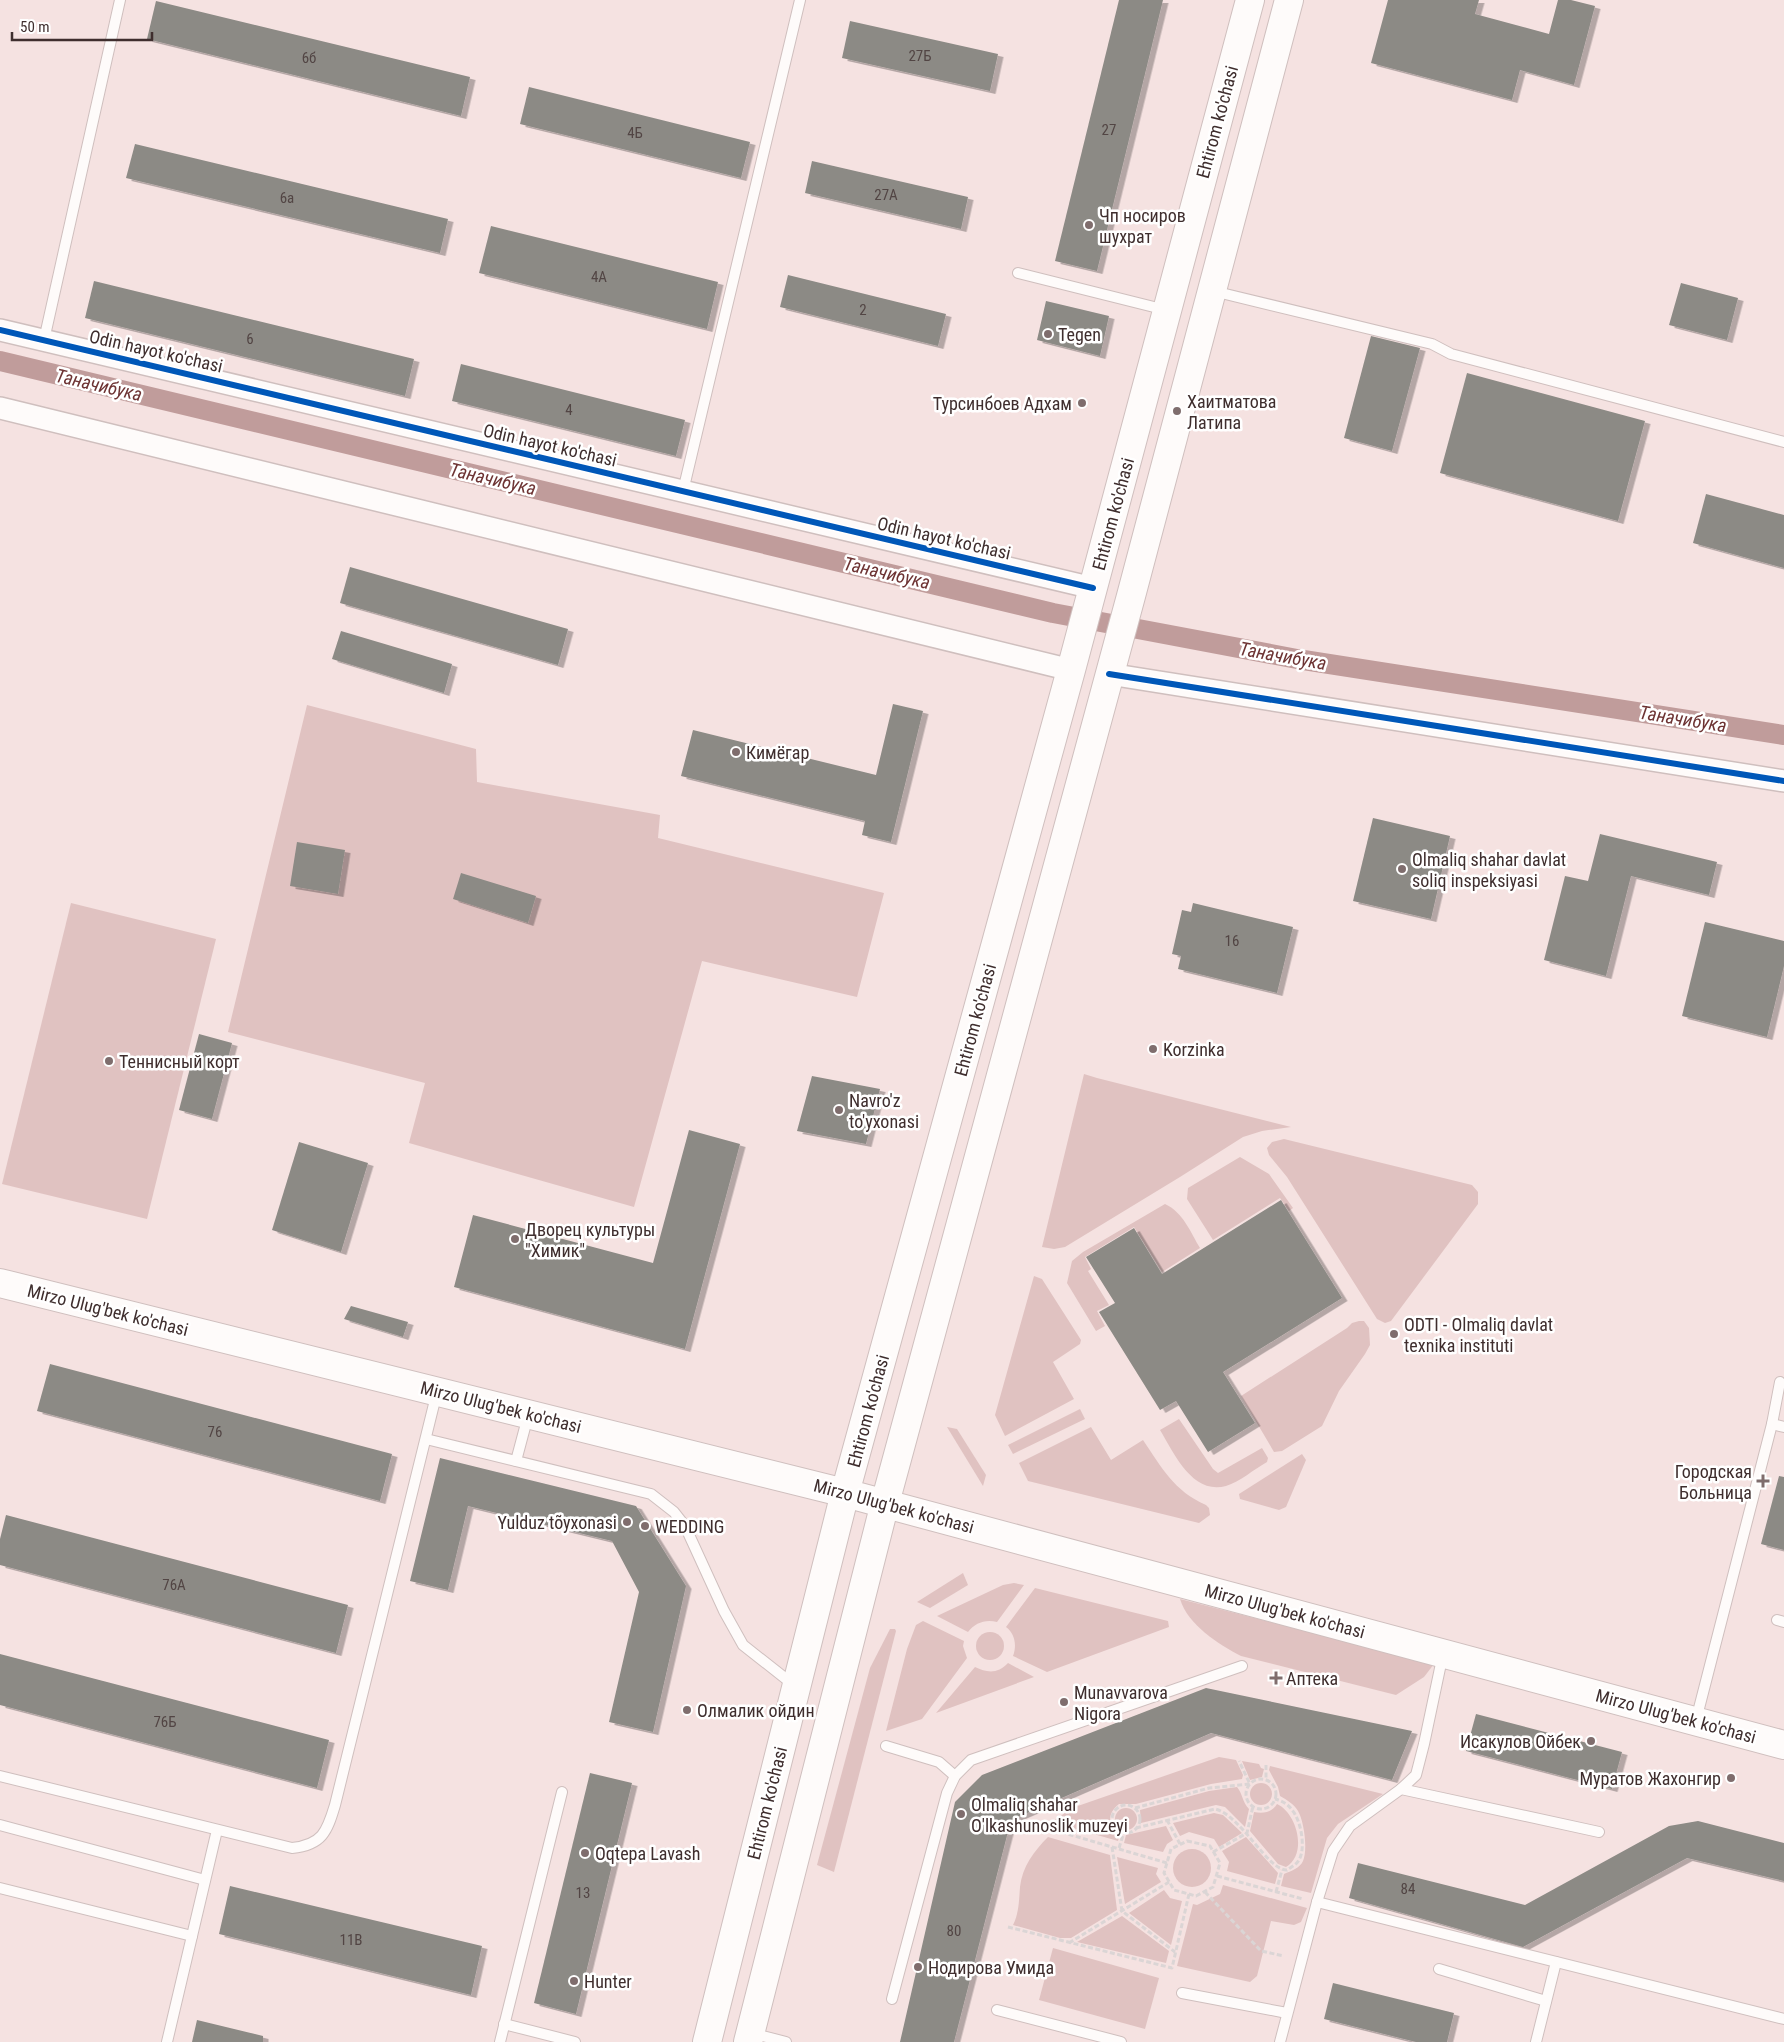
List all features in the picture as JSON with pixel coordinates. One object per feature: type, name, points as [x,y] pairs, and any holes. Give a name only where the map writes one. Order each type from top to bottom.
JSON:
[{"type":"main road","name":"Ehtirom ko'chasi","points":[[706,2042],[845,1493],[1071,670],[1250,0]]},
{"type":"main road","points":[[750,2037],[885,1503],[1131,596],[1289,0]]},
{"type":"main road","name":"Mirzo Ulug'bek ko'chasi","points":[[0,1283],[885,1503],[1784,1745]]},
{"type":"street","name":"Odin hayot ko'chasi","points":[[0,330],[1093,588]]},
{"type":"street","points":[[0,408],[1071,670]]},
{"type":"street","points":[[1111,668],[1213,689],[1784,781]]},
{"type":"lane","points":[[44,340],[120,0]]},
{"type":"lane","points":[[683,491],[800,0]]},
{"type":"lane","points":[[1018,273],[1167,310]]},
{"type":"lane","points":[[1212,290],[1432,344],[1451,354],[1784,442]]},
{"type":"lane","points":[[1696,1721],[1772,1424],[1780,1382]]},
{"type":"lane","points":[[0,1776],[292,1848],[307,1847],[322,1837],[328,1827],[437,1391]]},
{"type":"lane","points":[[516,1461],[528,1414]]},
{"type":"lane","points":[[1772,1424],[1784,1427]]},
{"type":"lane","points":[[426,1439],[651,1494],[674,1512],[685,1526],[724,1611],[743,1645],[796,1687]]},
{"type":"lane","points":[[1280,2042],[1317,1902],[1333,1851],[1350,1826],[1401,1789],[1416,1775],[1443,1653]]},
{"type":"lane","points":[[892,1999],[947,1793],[955,1776],[970,1760],[1242,1666]]},
{"type":"lane","points":[[886,1746],[939,1762],[955,1776]]},
{"type":"lane","points":[[1401,1789],[1599,1832]]},
{"type":"lane","points":[[500,2042],[562,1792]]},
{"type":"lane","points":[[0,1825],[205,1880]]},
{"type":"lane","points":[[167,2042],[217,1830]]},
{"type":"lane","points":[[0,1888],[192,1936]]},
{"type":"lane","points":[[1317,1902],[1784,2019]]},
{"type":"lane","points":[[1536,2042],[1556,1962]]},
{"type":"lane","points":[[1439,1969],[1546,2001]]},
{"type":"lane","points":[[1182,1993],[1287,2013]]},
{"type":"lane","points":[[997,2010],[1121,2042]]},
{"type":"lane","points":[[504,2024],[575,2042]]},
{"type":"lane","points":[[750,2037],[786,2042]]},
{"type":"path","points":[[1239,1760],[1250,1784]]},
{"type":"path","points":[[1266,1765],[1266,1780]]},
{"type":"path","points":[[1256,1779],[1266,1780],[1276,1790],[1275,1799],[1270,1806],[1260,1809],[1253,1806],[1247,1800],[1246,1795],[1250,1784],[1256,1779]]},
{"type":"path","points":[[1250,1784],[1209,1788],[1134,1808],[1124,1805],[1113,1813],[1112,1823],[1124,1832],[1131,1832],[1136,1828],[1215,1809],[1223,1811],[1247,1833],[1277,1868],[1287,1870],[1295,1866],[1299,1860],[1302,1851],[1301,1836],[1294,1812],[1288,1806],[1275,1799]]},
{"type":"path","points":[[1214,1852],[1247,1833],[1253,1806]]},
{"type":"path","points":[[1134,1808],[1140,1818],[1136,1828]]},
{"type":"path","points":[[1167,1820],[1180,1844]]},
{"type":"path","points":[[1047,1828],[1167,1863]]},
{"type":"path","points":[[1119,1848],[1124,1832]]},
{"type":"path","points":[[1187,1840],[1210,1846],[1220,1863],[1213,1887],[1196,1896],[1174,1890],[1164,1873],[1171,1849],[1180,1844],[1187,1840]]},
{"type":"path","points":[[1112,1846],[1122,1911],[1176,1952]]},
{"type":"path","points":[[1276,1892],[1282,1870]]},
{"type":"path","points":[[1217,1876],[1317,1902]]},
{"type":"path","points":[[1069,1943],[1169,1882]]},
{"type":"path","points":[[1205,1892],[1261,1950],[1284,1956]]},
{"type":"path","points":[[1008,1926],[1172,1968],[1189,1894]]},
{"type":"shaded area","points":[[307,705],[476,749],[477,782],[660,815],[658,838],[884,893],[857,997],[702,961],[634,1207],[409,1143],[425,1083],[228,1032]]},
{"type":"shaded area","name":"Теннисный корт","points":[[71,903],[216,939],[147,1219],[2,1184]]},
{"type":"shaded area","points":[[1084,1074],[1291,1127],[1262,1131],[1243,1137],[1065,1247],[1054,1249],[1042,1247]]},
{"type":"shaded area","points":[[1284,1139],[1472,1185],[1478,1192],[1478,1204],[1391,1321],[1385,1323],[1377,1319],[1287,1177],[1269,1155],[1267,1148],[1272,1142]]},
{"type":"shaded area","points":[[1240,1157],[1269,1174],[1293,1208],[1289,1211],[1280,1198],[1213,1240],[1187,1199],[1188,1188]]},
{"type":"shaded area","points":[[1165,1204],[1182,1217],[1200,1248],[1162,1272],[1134,1227],[1085,1257],[1091,1269],[1088,1271],[1109,1305],[1097,1311],[1105,1326],[1096,1331],[1067,1283],[1072,1261],[1083,1252]]},
{"type":"shaded area","points":[[1034,1276],[1042,1279],[1081,1340],[1080,1344],[1053,1362],[1074,1399],[1005,1436],[995,1415]]},
{"type":"shaded area","points":[[1364,1321],[1369,1328],[1370,1345],[1339,1391],[1322,1426],[1282,1451],[1274,1452],[1241,1396],[1352,1323]]},
{"type":"shaded area","points":[[1080,1409],[1085,1419],[1013,1454],[1008,1445]]},
{"type":"shaded area","points":[[1179,1419],[1213,1469],[1218,1473],[1262,1448],[1268,1458],[1267,1462],[1236,1482],[1226,1486],[1214,1487],[1203,1484],[1194,1478],[1178,1460],[1160,1430]]},
{"type":"shaded area","points":[[947,1427],[957,1429],[986,1475],[983,1486]]},
{"type":"shaded area","points":[[1091,1427],[1111,1460],[1143,1440],[1177,1486],[1206,1505],[1209,1508],[1210,1515],[1199,1523],[1028,1481],[1019,1463]]},
{"type":"shaded area","points":[[1302,1454],[1306,1460],[1286,1507],[1279,1510],[1240,1499],[1239,1494]]},
{"type":"shaded area","points":[[963,1573],[968,1585],[930,1608],[917,1602]]},
{"type":"shaded area","points":[[1014,1583],[1024,1585],[997,1622],[988,1621],[981,1623],[974,1626],[968,1632],[937,1616],[1003,1585]]},
{"type":"shaded area","points":[[1035,1588],[1168,1621],[1169,1627],[1047,1672],[1013,1656],[1014,1640],[1006,1627]]},
{"type":"shaded area","points":[[1180,1599],[1434,1664],[1424,1677],[1396,1695],[1241,1656],[1205,1633],[1190,1617]]},
{"type":"shaded area","points":[[923,1621],[964,1641],[963,1646],[967,1658],[922,1719],[886,1731],[907,1649],[916,1625]]},
{"type":"shaded area","points":[[890,1629],[895,1629],[896,1631],[834,1872],[817,1865],[870,1668]]},
{"type":"shaded area","points":[[990,1632],[1000,1636],[1004,1646],[1000,1656],[990,1660],[980,1656],[976,1646],[980,1636]]},
{"type":"shaded area","points":[[1008,1663],[1034,1677],[936,1713],[975,1667],[996,1671]]},
{"type":"shaded area","points":[[1219,1757],[1236,1760],[1243,1775],[1242,1779],[1211,1784],[1136,1804],[1119,1804],[1112,1812],[1110,1820],[1113,1828],[1120,1834],[1118,1841],[1052,1822],[1072,1808]]},
{"type":"shaded area","points":[[1242,1761],[1259,1764],[1264,1769],[1262,1777],[1250,1780]]},
{"type":"shaded area","points":[[1270,1766],[1383,1794],[1338,1824],[1327,1838],[1311,1893],[1281,1886],[1284,1874],[1298,1867],[1303,1861],[1305,1836],[1298,1811],[1292,1804],[1280,1796],[1278,1787],[1269,1770]]},
{"type":"shaded area","points":[[1261,1783],[1271,1790],[1272,1794],[1265,1804],[1261,1805],[1251,1798],[1250,1794],[1257,1784]]},
{"type":"shaded area","points":[[1237,1787],[1249,1809],[1245,1827],[1225,1807],[1216,1805],[1141,1823],[1140,1810],[1209,1791]]},
{"type":"shaded area","points":[[1277,1804],[1290,1816],[1297,1834],[1297,1853],[1293,1861],[1286,1867],[1278,1864],[1250,1831],[1254,1812],[1267,1812]]},
{"type":"shaded area","points":[[1126,1808],[1134,1811],[1137,1819],[1134,1827],[1126,1830],[1118,1827],[1115,1819],[1118,1811]]},
{"type":"shaded area","points":[[1214,1813],[1223,1815],[1242,1833],[1219,1847],[1214,1839],[1189,1832],[1180,1836],[1173,1823]]},
{"type":"shaded area","points":[[1166,1826],[1173,1840],[1167,1844],[1163,1852],[1124,1843],[1126,1835]]},
{"type":"shaded area","points":[[1048,1837],[1110,1855],[1117,1910],[1071,1938],[1060,1938],[1013,1925],[1018,1911],[1023,1873],[1038,1848]]},
{"type":"shaded area","points":[[1246,1837],[1278,1873],[1275,1884],[1227,1871],[1229,1862],[1222,1851]]},
{"type":"shaded area","points":[[1192,1849],[1206,1854],[1211,1868],[1206,1882],[1192,1887],[1178,1882],[1173,1868],[1178,1854]]},
{"type":"shaded area","points":[[1117,1857],[1158,1868],[1156,1874],[1161,1882],[1125,1904]]},
{"type":"shaded area","points":[[1223,1885],[1307,1908],[1301,1922],[1294,1925],[1271,1921],[1257,1976],[1250,1982],[1177,1966],[1193,1904],[1197,1905],[1220,1894]]},
{"type":"shaded area","points":[[1164,1890],[1170,1898],[1182,1901],[1171,1945],[1129,1913]]},
{"type":"shaded area","points":[[1122,1916],[1169,1951],[1166,1963],[1077,1942]]},
{"type":"shaded area","points":[[1053,1948],[1159,1978],[1145,2029],[1039,2000]]},
{"type":"building","points":[[1119,0],[1163,0],[1097,271],[1055,261]]},
{"type":"building","points":[[1388,0],[1479,0],[1475,14],[1549,34],[1558,0],[1571,0],[1595,6],[1574,85],[1520,70],[1512,100],[1371,63]]},
{"type":"building","points":[[156,1],[470,77],[461,116],[147,39]]},
{"type":"building","points":[[850,21],[998,54],[990,91],[842,58]]},
{"type":"building","points":[[529,87],[750,142],[741,178],[520,124]]},
{"type":"building","points":[[135,144],[448,219],[440,253],[126,178]]},
{"type":"building","points":[[812,161],[968,197],[961,229],[805,193]]},
{"type":"building","points":[[491,226],[718,282],[707,329],[479,273]]},
{"type":"building","points":[[788,275],[946,314],[938,346],[780,307]]},
{"type":"building","points":[[94,281],[414,359],[405,396],[85,318]]},
{"type":"building","points":[[1681,283],[1738,298],[1727,340],[1669,325]]},
{"type":"building","points":[[1046,301],[1109,316],[1100,356],[1037,340]]},
{"type":"building","points":[[1371,336],[1420,348],[1392,451],[1344,438]]},
{"type":"building","points":[[461,364],[685,420],[676,456],[452,401]]},
{"type":"building","points":[[1467,373],[1645,421],[1618,521],[1440,473]]},
{"type":"building","points":[[1706,494],[1784,515],[1784,568],[1693,543]]},
{"type":"building","points":[[350,567],[568,629],[558,665],[340,603]]},
{"type":"building","points":[[341,631],[452,664],[444,693],[332,659]]},
{"type":"building","name":"Кимёгар","points":[[893,704],[923,711],[891,842],[862,835],[865,821],[681,776],[693,730],[876,775]]},
{"type":"building","name":"Olmaliq shahar davlat soliq inspeksiyasi","points":[[1373,818],[1450,836],[1431,919],[1353,901]]},
{"type":"building","points":[[1600,834],[1717,862],[1709,895],[1631,876],[1606,976],[1544,960],[1565,876],[1588,881]]},
{"type":"building","points":[[297,842],[345,850],[338,894],[290,886]]},
{"type":"building","points":[[461,873],[536,896],[528,923],[453,899]]},
{"type":"building","points":[[1193,903],[1293,927],[1277,993],[1178,969],[1181,956],[1172,954],[1182,910],[1191,912]]},
{"type":"building","points":[[1705,922],[1784,941],[1784,966],[1767,1037],[1682,1016]]},
{"type":"building","points":[[199,1034],[232,1043],[212,1119],[179,1110]]},
{"type":"building","name":"Navro'z to'yxonasi","points":[[812,1076],[880,1089],[866,1144],[797,1131]]},
{"type":"building","name":"Дворец культуры \"Химик\"","points":[[689,1130],[740,1144],[685,1349],[454,1287],[473,1215],[653,1263]]},
{"type":"building","points":[[299,1142],[368,1163],[341,1252],[272,1230]]},
{"type":"building","points":[[1281,1200],[1342,1298],[1223,1372],[1255,1423],[1208,1452],[1176,1401],[1160,1410],[1099,1312],[1115,1303],[1086,1257],[1134,1228],[1162,1274]]},
{"type":"building","points":[[351,1306],[408,1322],[403,1337],[344,1319]]},
{"type":"building","points":[[50,1364],[392,1454],[380,1501],[37,1411]]},
{"type":"building","points":[[440,1458],[636,1506],[686,1586],[653,1732],[609,1722],[639,1592],[612,1541],[468,1506],[448,1590],[410,1581]]},
{"type":"building","points":[[1779,1476],[1784,1477],[1784,1550],[1761,1544]]},
{"type":"building","points":[[6,1515],[348,1605],[336,1653],[0,1565],[0,1539]]},
{"type":"building","points":[[0,1654],[329,1740],[317,1788],[0,1705]]},
{"type":"building","points":[[1206,1688],[1412,1731],[1392,1780],[1211,1733],[1011,1820],[954,2042],[900,2042],[955,1802],[982,1775]]},
{"type":"building","points":[[1476,1714],[1622,1752],[1612,1789],[1466,1751]]},
{"type":"building","points":[[590,1773],[632,1783],[576,2014],[534,2003]]},
{"type":"building","points":[[1698,1821],[1784,1843],[1784,1881],[1687,1858],[1523,1947],[1349,1898],[1358,1863],[1525,1905],[1669,1826]]},
{"type":"building","points":[[230,1886],[482,1946],[471,1995],[219,1934]]},
{"type":"building","points":[[1333,1983],[1454,2013],[1447,2042],[1416,2042],[1324,2019]]},
{"type":"building","points":[[197,2020],[263,2036],[263,2042],[192,2042]]},
{"type":"waterway","name":"Таначибука","points":[[0,361],[1053,613],[1297,659],[1784,735]]},
{"type":"cycle path","points":[[0,330],[1093,588]]},
{"type":"cycle path","points":[[1109,674],[1784,781]]},
{"type":"place","name":"Чп носиров шухрат","points":[[1089,225]]},
{"type":"place","name":"Tegen","points":[[1048,334]]},
{"type":"place","name":"Турсинбоев Адхам","points":[[1082,403]]},
{"type":"place","name":"Хаитматова Латипа","points":[[1177,411]]},
{"type":"place","name":"Кимёгар","points":[[736,752]]},
{"type":"place","name":"Olmaliq shahar davlat soliq inspeksiyasi","points":[[1402,869]]},
{"type":"place","name":"Korzinka","points":[[1153,1049]]},
{"type":"place","name":"Теннисный корт","points":[[109,1061]]},
{"type":"place","name":"Navro'z to'yxonasi","points":[[839,1110]]},
{"type":"place","name":"Дворец культуры \"Химик\"","points":[[515,1239]]},
{"type":"place","name":"ODTI - Olmaliq davlat texnika instituti","points":[[1394,1334]]},
{"type":"place","name":"Городская Больница","points":[[1763,1481]]},
{"type":"place","name":"Yulduz tõyxonasi","points":[[627,1522]]},
{"type":"place","name":"WEDDING","points":[[645,1526]]},
{"type":"place","name":"Аптека","points":[[1276,1678]]},
{"type":"place","name":"Munavvarova Nigora","points":[[1064,1702]]},
{"type":"place","name":"Олмалик ойдин","points":[[687,1710]]},
{"type":"place","name":"Исакулов Ойбек","points":[[1591,1741]]},
{"type":"place","name":"Муратов Жахонгир","points":[[1731,1778]]},
{"type":"place","name":"Olmaliq shahar O'lkashunoslik muzeyi","points":[[961,1814]]},
{"type":"place","name":"Oqtepa Lavash","points":[[585,1853]]},
{"type":"place","name":"Нодирова Умида","points":[[918,1967]]},
{"type":"place","name":"Hunter","points":[[574,1981]]}]
